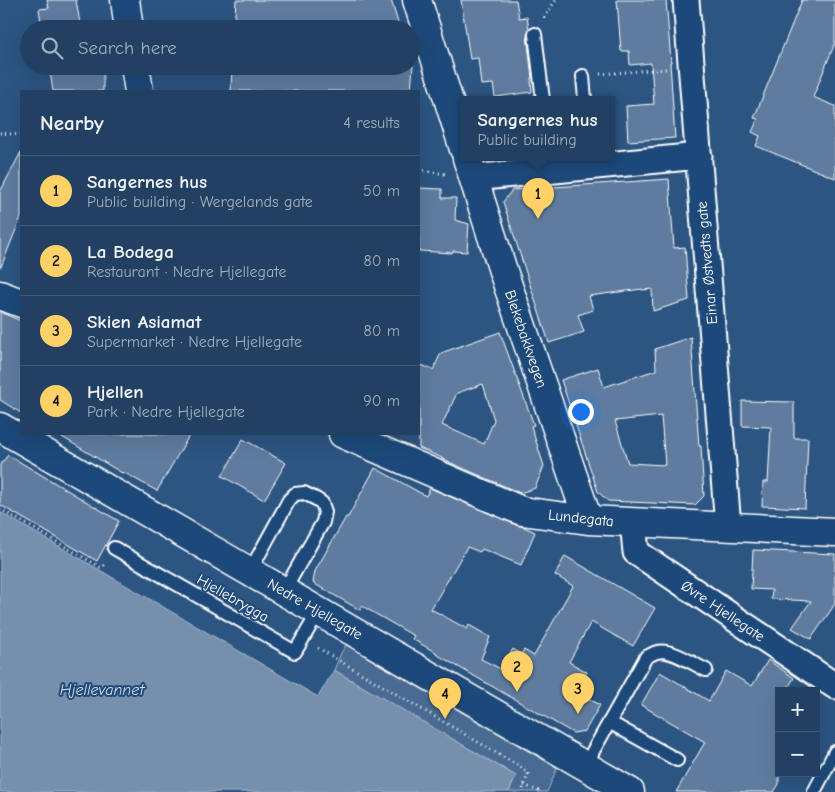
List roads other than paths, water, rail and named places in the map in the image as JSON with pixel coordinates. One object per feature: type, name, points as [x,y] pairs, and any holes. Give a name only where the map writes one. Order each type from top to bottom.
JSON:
[{"type":"street","points":[[125,0],[128,20]]},
{"type":"street","points":[[417,0],[460,136]]},
{"type":"street","name":"Einar Østvedts gate","points":[[686,0],[728,527]]},
{"type":"street","points":[[136,75],[139,90]]},
{"type":"street","points":[[615,161],[699,156]]},
{"type":"street","points":[[470,168],[608,161]]},
{"type":"street","name":"Blekebakkvegen","points":[[470,168],[588,520]]},
{"type":"street","points":[[0,295],[20,303]]},
{"type":"street","name":"Nedre Hjellegate","points":[[0,427],[630,792]]},
{"type":"street","name":"Lundegata","points":[[345,435],[522,511],[588,520],[835,532]]},
{"type":"street","name":"Øvre Hjellegate","points":[[633,522],[636,552],[835,686]]},
{"type":"lane","points":[[535,34],[543,96]]},
{"type":"lane","points":[[583,76],[585,96]]},
{"type":"lane","points":[[250,571],[289,500],[295,494],[304,493],[316,499],[322,504],[325,512],[323,522],[284,591]]},
{"type":"lane","name":"Hjellebrygga","points":[[114,548],[295,652],[319,611]]},
{"type":"lane","points":[[586,767],[646,657],[656,652],[664,651],[706,670]]},
{"type":"lane","points":[[609,722],[677,760]]},
{"type":"lane","points":[[814,792],[835,752]]},
{"type":"water","name":"Hjellevannet","points":[[0,512],[318,697],[334,670],[516,776],[509,792],[0,792]]},
{"type":"place","name":"Sangernes hus","points":[[538,219]]},
{"type":"place","name":"La Bodega","points":[[517,692]]},
{"type":"place","name":"Skien Asiamat","points":[[578,714]]},
{"type":"place","name":"Hjellen","points":[[445,719]]}]
